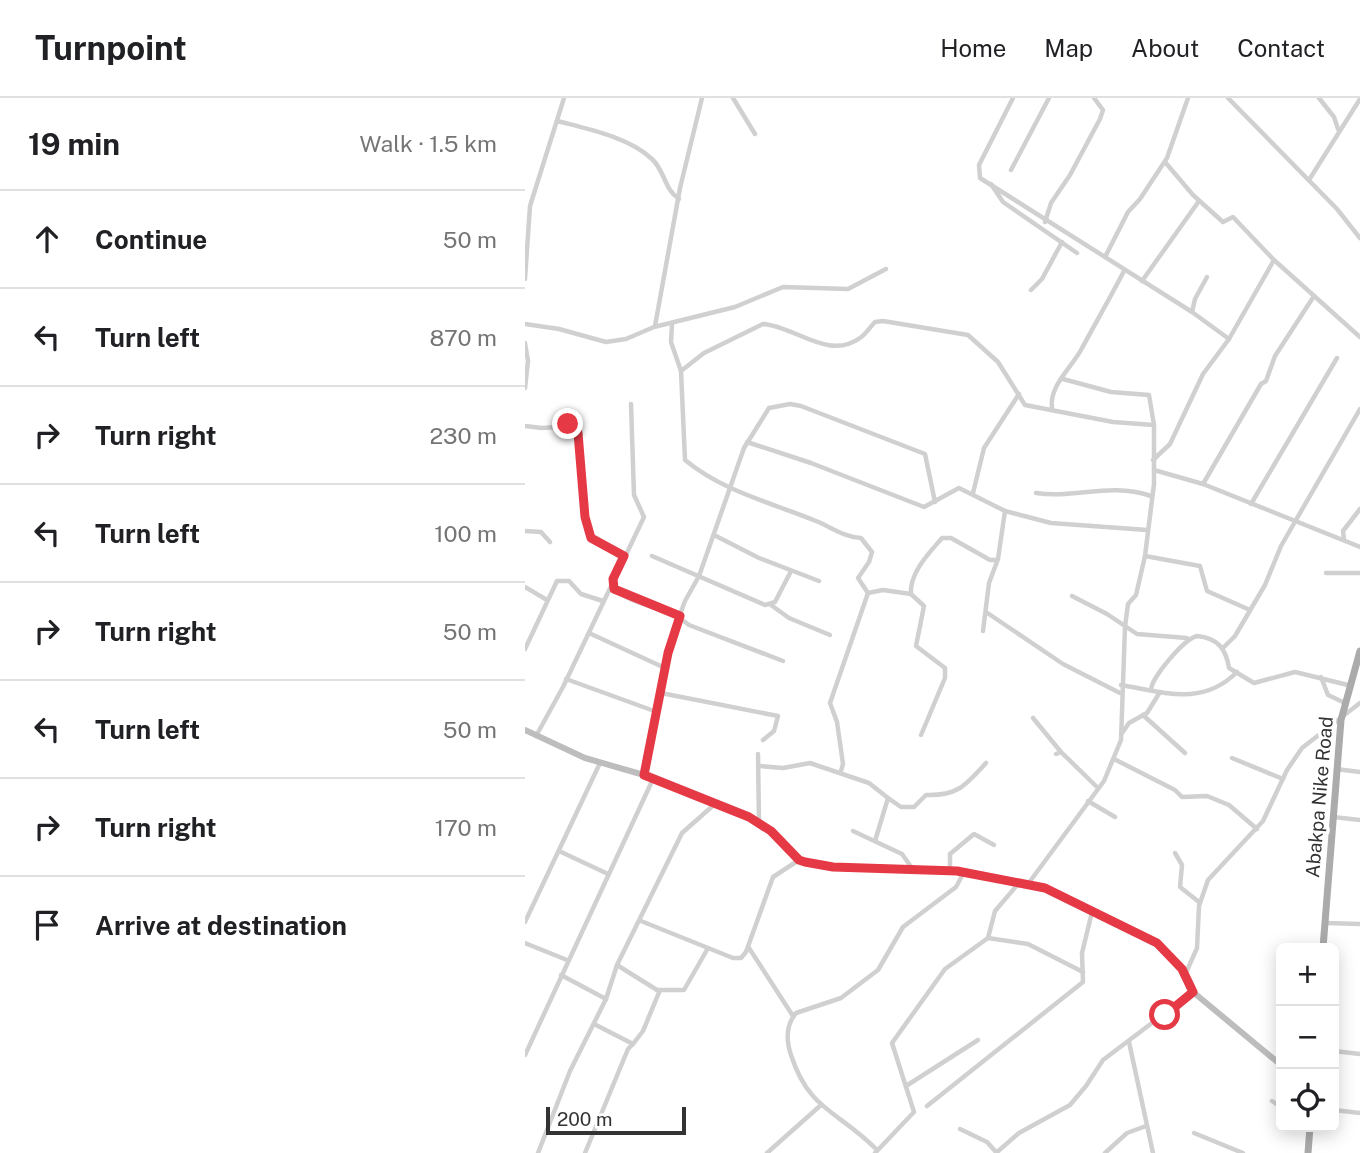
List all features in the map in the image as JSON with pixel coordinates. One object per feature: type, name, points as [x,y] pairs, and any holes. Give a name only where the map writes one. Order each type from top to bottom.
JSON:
[{"type":"main road","name":"Abakpa Nike Road","points":[[1324,943],[1335,769],[1341,720],[1348,685],[1360,651]]},
{"type":"main road","points":[[1308,1153],[1310,1132]]},
{"type":"street","points":[[525,279],[527,209],[564,98]]},
{"type":"street","points":[[655,327],[679,199],[702,98]]},
{"type":"street","points":[[733,98],[755,134]]},
{"type":"street","points":[[1013,98],[977,170],[980,178],[1045,222],[1192,312],[1229,339]]},
{"type":"street","points":[[1011,170],[1049,98]]},
{"type":"street","points":[[1045,222],[1051,204],[1100,119],[1103,110],[1094,98]]},
{"type":"street","points":[[1105,257],[1128,212],[1165,162],[1188,98]]},
{"type":"street","points":[[1228,98],[1309,180],[1360,238]]},
{"type":"street","points":[[1319,98],[1335,117],[1338,130]]},
{"type":"street","points":[[1309,180],[1360,99]]},
{"type":"street","points":[[557,121],[602,132],[651,158],[671,193],[679,199]]},
{"type":"street","points":[[1165,162],[1199,201],[1223,222],[1233,217],[1274,260],[1360,337]]},
{"type":"street","points":[[991,184],[1003,202],[1077,254]]},
{"type":"street","points":[[1142,281],[1199,201]]},
{"type":"street","points":[[1031,290],[1042,279],[1062,242]]},
{"type":"street","points":[[1153,460],[1170,444],[1203,374],[1229,339],[1274,260]]},
{"type":"street","points":[[525,324],[550,327],[606,342],[735,307],[783,287],[848,289],[886,269]]},
{"type":"street","points":[[1052,408],[1052,397],[1066,368],[1081,349],[1125,271]]},
{"type":"street","points":[[1192,312],[1195,299],[1207,277]]},
{"type":"street","points":[[1203,484],[1261,384],[1266,381],[1275,356],[1314,296]]},
{"type":"street","points":[[681,371],[704,353],[763,324],[795,332],[822,345],[839,346],[859,339],[875,322],[883,321],[968,335],[998,362],[1019,394],[1032,408],[1052,408],[1063,414],[1109,422],[1154,425]]},
{"type":"street","points":[[671,324],[671,342],[681,371],[684,456],[689,463],[730,490],[813,519],[851,537],[861,538],[871,552],[869,562],[858,578],[868,593]]},
{"type":"street","points":[[525,343],[528,361],[525,388]]},
{"type":"street","points":[[1251,504],[1337,358]]},
{"type":"street","points":[[1063,379],[1111,392],[1149,395],[1154,425],[1154,470],[1146,556],[1136,595],[1128,604],[1125,627],[1121,685],[1122,734]]},
{"type":"street","points":[[973,493],[984,448],[1019,394]]},
{"type":"street","points":[[535,736],[613,586],[624,556],[644,517],[634,495],[631,404]]},
{"type":"street","points":[[644,775],[666,668],[680,616],[699,576],[747,442],[769,408],[790,404],[801,406],[925,454],[935,502]]},
{"type":"street","points":[[1223,648],[1235,636],[1360,409]]},
{"type":"street","points":[[525,426],[573,426],[578,433],[585,517],[591,538],[624,556]]},
{"type":"street","points":[[747,442],[811,463],[921,506],[928,507],[955,488],[973,493],[1005,511],[1062,525],[1147,530]]},
{"type":"street","points":[[1154,470],[1203,484],[1360,547]]},
{"type":"street","points":[[1036,492],[1053,495],[1108,489],[1151,496]]},
{"type":"street","points":[[1344,541],[1343,531],[1360,509]]},
{"type":"street","points":[[983,631],[989,583],[997,560],[1005,511]]},
{"type":"street","points":[[525,531],[541,532],[550,542]]},
{"type":"street","points":[[714,535],[759,558],[819,581]]},
{"type":"street","points":[[911,594],[911,586],[926,554],[942,538],[951,538],[990,560],[997,560]]},
{"type":"street","points":[[652,556],[771,605],[789,618],[830,635]]},
{"type":"street","points":[[1146,556],[1200,566],[1206,591],[1249,610]]},
{"type":"street","points":[[771,605],[790,573]]},
{"type":"street","points":[[1325,573],[1360,573]]},
{"type":"street","points":[[525,649],[557,581],[569,581],[581,594],[603,601]]},
{"type":"street","points":[[613,586],[617,592],[680,616],[689,625],[783,661]]},
{"type":"street","points":[[525,587],[547,600]]},
{"type":"street","points":[[868,593],[883,590],[911,594],[924,606],[916,646],[945,668],[945,678],[921,735]]},
{"type":"street","points":[[841,771],[843,764],[837,722],[830,703],[868,593]]},
{"type":"street","points":[[1072,596],[1107,614],[1125,627],[1150,637],[1203,636],[1223,648],[1229,668],[1258,684],[1291,672],[1348,685]]},
{"type":"street","points":[[986,612],[1063,663],[1121,694]]},
{"type":"street","points":[[589,633],[666,668]]},
{"type":"street","points":[[1151,690],[1156,673],[1174,658],[1188,638]]},
{"type":"street","points":[[1121,685],[1178,697],[1196,694],[1228,680],[1237,672]]},
{"type":"street","points":[[1321,677],[1328,695],[1345,703]]},
{"type":"street","points":[[566,679],[657,712]]},
{"type":"street","points":[[1028,884],[1098,788],[1129,723],[1143,715],[1160,692]]},
{"type":"street","points":[[661,693],[778,716],[774,731],[764,740]]},
{"type":"street","points":[[1185,975],[1197,948],[1199,902],[1214,873],[1257,829],[1302,748],[1360,703]]},
{"type":"street","points":[[1143,715],[1185,753]]},
{"type":"street","points":[[1033,718],[1059,753],[1098,788]]},
{"type":"street","points":[[525,730],[600,763],[644,775],[717,802],[759,823],[799,860],[833,867],[950,870],[1045,888],[1157,943],[1173,957],[1193,992],[1276,1061]]},
{"type":"street","points":[[758,754],[759,823]]},
{"type":"street","points":[[1232,758],[1283,779]]},
{"type":"street","points":[[1114,759],[1175,790],[1182,797],[1207,796],[1229,805],[1257,829]]},
{"type":"street","points":[[760,766],[783,768],[806,762],[841,771],[869,782],[901,807],[914,807],[926,795],[953,793],[975,778],[986,763]]},
{"type":"street","points":[[525,922],[600,763]]},
{"type":"street","points":[[1335,769],[1360,772]]},
{"type":"street","points":[[525,1055],[653,779]]},
{"type":"street","points":[[875,841],[888,798]]},
{"type":"street","points":[[1088,801],[1115,817]]},
{"type":"street","points":[[538,1153],[570,1071],[607,999],[617,965],[682,833],[692,821],[717,802]]},
{"type":"street","points":[[1332,817],[1360,820]]},
{"type":"street","points":[[853,831],[902,854],[912,868]]},
{"type":"street","points":[[950,870],[950,854],[974,834],[995,845]]},
{"type":"street","points":[[559,851],[608,874]]},
{"type":"street","points":[[1175,853],[1182,865],[1180,887],[1199,902]]},
{"type":"street","points":[[641,921],[738,959],[743,957],[748,947],[773,877],[799,860]]},
{"type":"street","points":[[964,872],[956,887],[903,927],[878,970],[841,999],[793,1016],[787,1031],[789,1050],[802,1085],[821,1105],[850,1124],[876,1152],[914,1112],[892,1043],[945,969],[988,938],[995,911],[1019,883]]},
{"type":"street","points":[[927,1106],[1065,999],[1083,982],[1082,953],[1092,912]]},
{"type":"street","points":[[1325,923],[1360,924]]},
{"type":"street","points":[[988,938],[1028,944],[1083,972]]},
{"type":"street","points":[[525,943],[546,949],[567,960]]},
{"type":"street","points":[[748,947],[793,1016]]},
{"type":"street","points":[[617,965],[660,990],[686,989],[708,948]]},
{"type":"street","points":[[561,975],[607,999]]},
{"type":"street","points":[[585,1153],[628,1049],[643,1031],[660,990]]},
{"type":"street","points":[[960,1129],[986,1142],[996,1153],[1019,1133],[1075,1101],[1099,1063],[1193,992]]},
{"type":"street","points":[[596,1024],[633,1044]]},
{"type":"street","points":[[906,1086],[978,1040]]},
{"type":"street","points":[[1129,1042],[1153,1153]]},
{"type":"street","points":[[1339,1052],[1360,1054]]},
{"type":"street","points":[[1272,1101],[1276,1104]]},
{"type":"street","points":[[768,1153],[821,1105]]},
{"type":"street","points":[[1339,1111],[1360,1114]]},
{"type":"street","points":[[1105,1153],[1127,1133],[1146,1126]]},
{"type":"street","points":[[1194,1133],[1243,1153]]},
{"type":"route","points":[[568,424],[578,433],[585,517],[591,538],[600,546],[624,556],[613,579],[614,589],[680,616],[671,639],[644,775],[749,817],[771,831],[799,860],[833,867],[880,866],[964,872],[1055,892],[1143,935],[1173,957],[1193,992],[1165,1015]]}]
